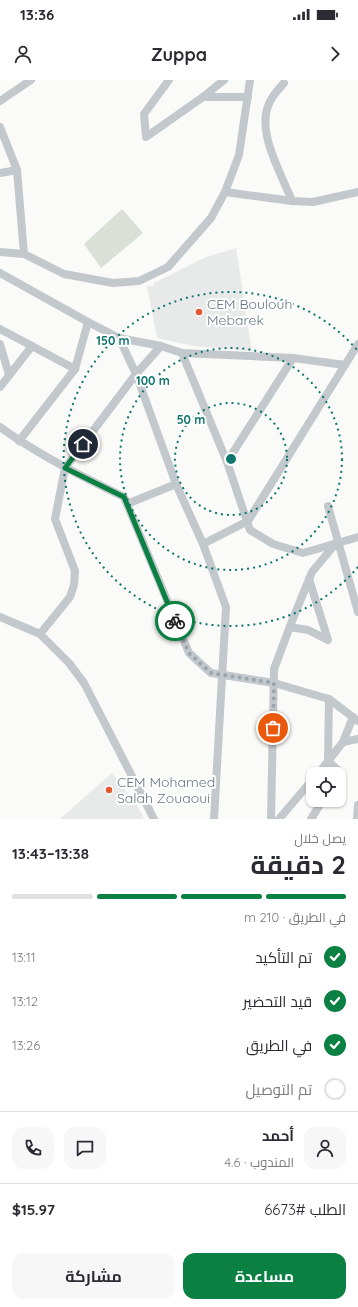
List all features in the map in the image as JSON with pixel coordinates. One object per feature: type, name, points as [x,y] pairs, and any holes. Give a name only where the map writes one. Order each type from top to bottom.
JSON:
[{"type":"street","points":[[0,102],[31,80]]},
{"type":"street","points":[[169,80],[144,114],[146,137],[203,98],[224,80]]},
{"type":"street","points":[[0,252],[24,254],[64,274],[113,283],[138,281],[168,268],[211,218],[225,192],[239,155],[250,80]]},
{"type":"street","points":[[284,83],[274,94],[267,110],[267,139],[292,201]]},
{"type":"street","points":[[203,98],[248,97]]},
{"type":"street","points":[[0,127],[17,170],[24,254]]},
{"type":"street","points":[[0,173],[17,170]]},
{"type":"street","points":[[225,192],[292,201],[314,202],[358,195]]},
{"type":"street","points":[[0,272],[119,338],[161,346],[182,353],[293,358],[345,365]]},
{"type":"street","points":[[19,440],[76,369],[88,322]]},
{"type":"street","points":[[0,329],[76,369]]},
{"type":"street","points":[[119,338],[136,374],[176,484],[203,544],[226,607],[214,819]]},
{"type":"street","points":[[0,344],[9,375]]},
{"type":"street","points":[[203,544],[248,521],[358,344]]},
{"type":"street","points":[[0,387],[32,346]]},
{"type":"street","points":[[40,634],[70,597],[74,585],[75,571],[55,519],[65,468],[136,374],[161,346]]},
{"type":"street","points":[[182,353],[227,462],[250,530],[273,544],[303,553],[358,537]]},
{"type":"street","points":[[227,462],[293,358]]},
{"type":"street","points":[[0,427],[65,468],[124,497],[189,653],[211,673],[222,676],[274,683],[330,699],[356,719],[343,742],[324,767]]},
{"type":"street","points":[[127,504],[176,484]]},
{"type":"street","points":[[328,506],[358,612]]},
{"type":"street","points":[[271,819],[274,669],[312,572],[337,542]]},
{"type":"street","points":[[290,627],[308,630],[328,640],[309,579]]},
{"type":"street","points":[[0,617],[40,634],[69,663],[84,684],[154,819]]},
{"type":"street","points":[[328,762],[330,699]]},
{"type":"street","points":[[343,742],[358,738]]},
{"type":"street","points":[[328,762],[334,767]]},
{"type":"street","points":[[279,819],[306,787]]},
{"type":"street","points":[[357,819],[358,805]]},
{"type":"street","points":[[311,819],[319,807]]},
{"type":"shaded area","points":[[122,209],[143,233],[101,268],[84,244]]},
{"type":"shaded area","name":"CEM Boulouh Mebarek","points":[[236,248],[252,351],[193,346],[157,338],[147,286],[154,286],[154,283],[206,257]]},
{"type":"shaded area","name":"CEM Mohamed Salah Zouaoui","points":[[112,773],[138,807],[144,819],[60,819]]},
{"type":"way so far","points":[[175,621],[189,653],[211,673],[222,676],[274,683],[273,728]]},
{"type":"place","name":"CEM Boulouh Mebarek","points":[[199,312]]},
{"type":"place","name":"CEM Mohamed Salah Zouaoui","points":[[109,790]]},
{"type":"route","points":[[83,444],[65,468],[124,497],[175,621]]}]
